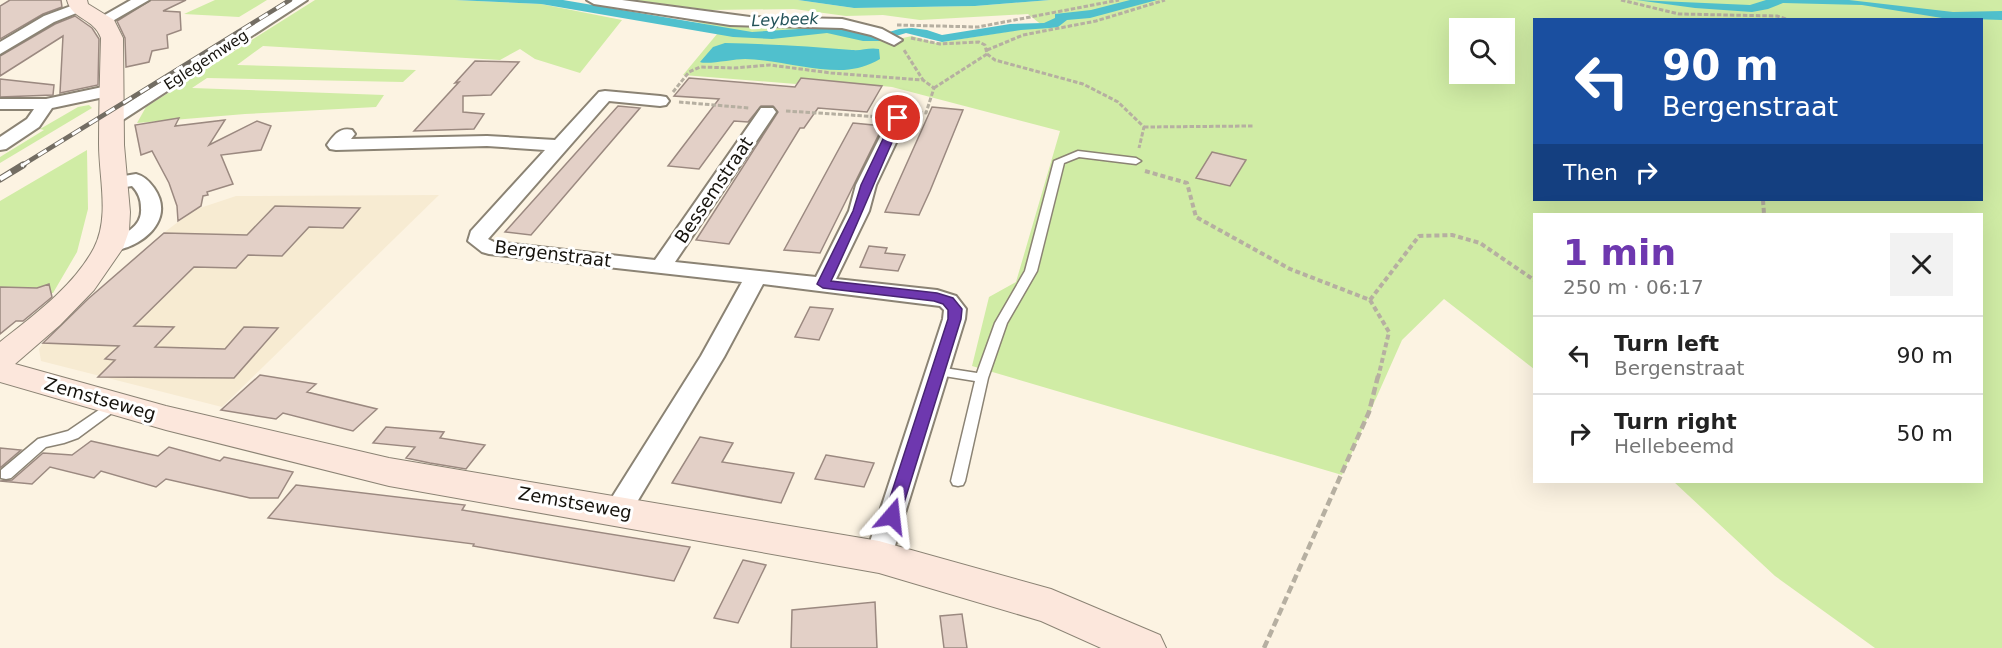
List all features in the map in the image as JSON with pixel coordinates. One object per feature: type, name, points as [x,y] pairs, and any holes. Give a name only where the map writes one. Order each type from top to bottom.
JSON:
[{"type":"street","points":[[104,20],[142,0]]},
{"type":"street","name":"Eglegemweg","points":[[112,119],[300,0]]},
{"type":"street","points":[[594,0],[749,22],[837,22],[868,27],[894,40]]},
{"type":"street","points":[[0,49],[78,4],[107,24],[112,38],[113,183],[117,218],[115,232],[93,272],[54,315],[0,359]]},
{"type":"street","points":[[0,104],[46,104],[112,90]]},
{"type":"street","name":"Bergenstraat","points":[[660,101],[605,96],[478,235],[478,240],[489,248],[937,297],[948,301],[955,309],[954,319],[879,557]]},
{"type":"street","points":[[0,145],[33,123],[46,104]]},
{"type":"street","points":[[823,284],[859,211],[866,185],[902,111]]},
{"type":"street","name":"Bessemstraat","points":[[661,267],[767,112]]},
{"type":"street","points":[[0,128],[33,123]]},
{"type":"street","points":[[346,134],[336,145],[487,141],[559,146]]},
{"type":"street","points":[[618,510],[712,357],[756,277]]},
{"type":"street","name":"Zemstseweg","points":[[0,371],[115,404],[389,472],[879,557],[1051,606],[1144,648]]},
{"type":"lane","points":[[958,481],[982,378],[1000,323],[1030,274],[1059,162],[1078,154],[1136,161]]},
{"type":"lane","points":[[938,370],[982,378]]},
{"type":"lane","points":[[6,474],[43,442],[69,438],[115,404]]},
{"type":"path","points":[[868,27],[905,25],[978,27],[1119,0]]},
{"type":"path","points":[[987,50],[1023,35],[1096,21],[1165,0]]},
{"type":"path","points":[[1621,0],[1679,14],[1783,18]]},
{"type":"path","points":[[894,40],[914,38],[940,44],[980,42],[985,45],[987,54]]},
{"type":"path","points":[[894,40],[907,54],[923,80],[934,88]]},
{"type":"path","points":[[987,54],[995,60],[1083,84],[1118,102]]},
{"type":"path","points":[[934,88],[987,54]]},
{"type":"path","points":[[660,101],[666,101],[689,72],[700,67],[734,68],[770,65],[923,80]]},
{"type":"path","points":[[902,111],[926,113],[934,88]]},
{"type":"path","points":[[1144,127],[1253,126]]},
{"type":"path","points":[[1189,194],[1196,218],[1290,269],[1370,300],[1389,332],[1368,412],[1264,648]]},
{"type":"path","points":[[1370,300],[1419,236],[1452,235],[1480,243],[1533,279]]},
{"type":"shaded area","points":[[439,195],[222,407],[41,361],[39,349],[43,343],[166,231],[194,210],[236,196]]},
{"type":"green space","points":[[215,0],[267,0],[239,17],[184,14]]},
{"type":"green space","points":[[315,0],[455,0],[541,4],[622,20],[580,73],[535,59],[520,49],[500,60],[263,46],[237,65],[416,70],[403,82],[207,78],[192,88],[384,95],[376,107],[137,123],[146,107]]},
{"type":"green space","points":[[634,0],[798,0],[854,8],[975,6],[1050,0],[2002,0],[2002,648],[1875,648],[1775,576],[1675,483],[1983,483],[1983,213],[1533,213],[1533,368],[1444,299],[1402,340],[1342,475],[972,366],[989,297],[1016,282],[1060,131],[892,87],[801,78],[796,84],[683,75],[722,28],[659,14],[751,26],[851,27],[889,41],[912,36],[935,43],[1043,26],[1028,14],[920,20],[883,15],[846,16],[794,9],[710,10]]},
{"type":"green space","points":[[89,105],[92,108],[0,163],[0,157],[44,130],[40,129],[78,107]]},
{"type":"green space","points":[[87,150],[88,209],[77,252],[53,293],[0,292],[0,201]]},
{"type":"water","points":[[455,0],[563,0],[752,32],[831,27],[876,36],[899,29],[927,30],[942,35],[1010,24],[1044,23],[1055,18],[1055,14],[1091,10],[1130,0],[1157,0],[1090,18],[1067,20],[1058,27],[942,42],[906,33],[880,41],[863,41],[827,33],[772,39],[733,37],[541,4]]},
{"type":"water","points":[[798,0],[1050,0],[975,6],[854,8]]},
{"type":"water","points":[[1636,0],[1750,5],[1766,0],[1849,0],[1953,12],[2002,11],[2002,20],[1942,18],[1862,5],[1783,3],[1752,12],[1695,8]]},
{"type":"water","points":[[725,43],[856,50],[879,49],[880,59],[862,67],[844,70],[745,59],[700,62],[713,47]]},
{"type":"building","points":[[10,0],[61,0],[62,7],[43,14],[0,39],[0,6]]},
{"type":"building","points":[[151,0],[186,0],[163,11],[180,12],[181,30],[167,35],[168,48],[152,51],[149,62],[126,67],[125,38],[117,21]]},
{"type":"building","points":[[75,16],[92,28],[99,39],[98,85],[60,93],[63,36],[0,76],[0,56],[55,24]]},
{"type":"building","points":[[475,61],[519,62],[491,95],[463,96],[463,112],[484,114],[474,129],[414,131],[459,82],[455,83]]},
{"type":"building","points":[[689,78],[795,87],[801,78],[882,86],[867,112],[818,108],[804,128],[800,128],[729,244],[696,240],[778,112],[773,106],[761,106],[748,122],[734,121],[699,169],[668,166],[719,99],[674,96]]},
{"type":"building","points":[[0,79],[54,85],[53,95],[0,97]]},
{"type":"building","points":[[618,106],[640,108],[531,235],[505,232]]},
{"type":"building","points":[[932,107],[963,110],[930,191],[919,215],[885,212]]},
{"type":"building","points":[[179,118],[175,126],[225,120],[209,145],[257,121],[271,126],[261,150],[221,155],[233,184],[207,192],[208,195],[203,196],[201,206],[178,221],[177,206],[169,183],[152,151],[141,155],[135,125]]},
{"type":"building","points":[[853,123],[883,126],[820,253],[784,250]]},
{"type":"building","points":[[1212,152],[1246,160],[1230,186],[1196,178]]},
{"type":"building","points":[[275,206],[360,208],[343,228],[309,227],[282,256],[248,255],[236,268],[194,267],[134,326],[174,327],[155,347],[225,349],[244,327],[278,328],[234,378],[98,377],[115,360],[105,359],[119,346],[43,343],[88,299],[164,233],[247,235]]},
{"type":"building","points":[[869,246],[887,248],[885,253],[905,255],[898,271],[860,267]]},
{"type":"building","points":[[49,284],[52,297],[23,321],[16,321],[0,334],[0,287],[37,288]]},
{"type":"building","points":[[810,307],[833,309],[819,340],[795,337]]},
{"type":"building","points":[[260,375],[316,384],[307,392],[377,409],[353,431],[283,413],[276,419],[221,410]]},
{"type":"building","points":[[386,427],[444,432],[440,438],[485,445],[466,469],[430,463],[406,458],[415,447],[373,443]]},
{"type":"building","points":[[700,437],[733,443],[722,462],[794,473],[781,503],[672,483]]},
{"type":"building","points":[[91,441],[158,456],[169,447],[220,461],[224,457],[293,472],[278,498],[250,498],[166,479],[156,487],[101,471],[94,478],[50,467],[32,484],[0,481],[12,480],[43,453],[72,455]]},
{"type":"building","points":[[0,448],[21,450],[0,468]]},
{"type":"building","points":[[826,455],[874,463],[864,487],[815,479]]},
{"type":"building","points":[[296,485],[465,505],[462,510],[690,547],[674,581],[473,546],[474,544],[268,518]]},
{"type":"building","points":[[743,560],[766,565],[738,623],[714,618]]},
{"type":"building","points":[[875,602],[877,648],[791,648],[792,610]]},
{"type":"building","points":[[962,614],[967,648],[944,648],[940,616]]},
{"type":"railway","points":[[21,166],[290,0]]},
{"type":"railway","points":[[0,179],[23,165]]},
{"type":"route","points":[[892,516],[954,319],[955,309],[948,301],[937,297],[823,284],[859,211],[866,185],[898,118]]},
{"type":"water label","name":"Leybeek","points":[[785,19]]}]
